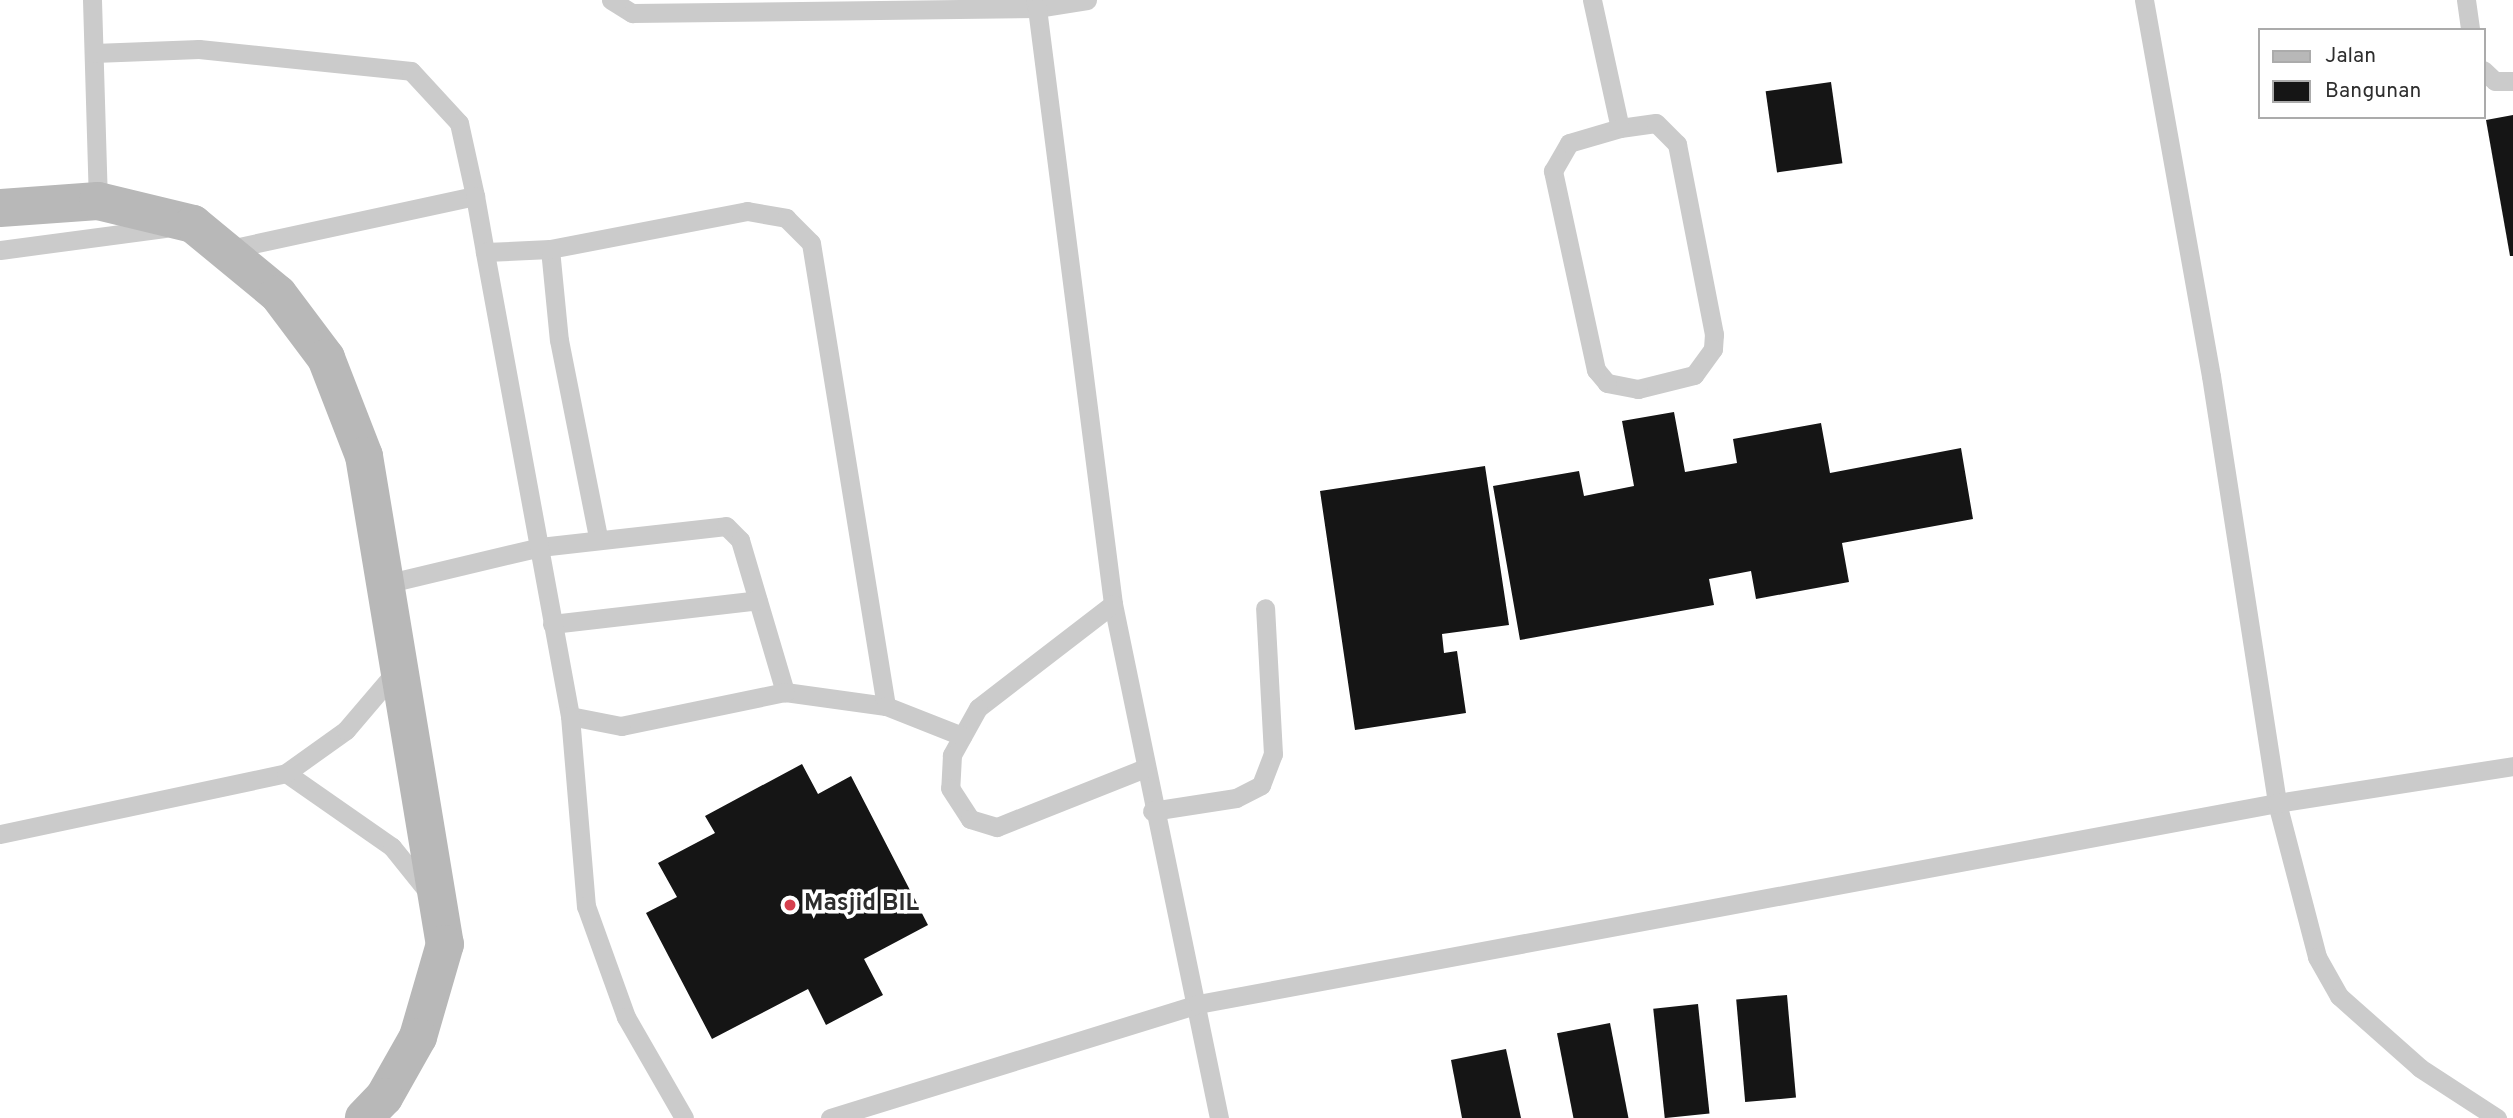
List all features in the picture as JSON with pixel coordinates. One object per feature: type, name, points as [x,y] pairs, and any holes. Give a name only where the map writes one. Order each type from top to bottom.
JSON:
[{"type":"street","points":[[0,208],[98,201],[193,224],[278,295],[326,358],[364,456],[445,944],[418,1037],[384,1097],[364,1118]]},
{"type":"lane","points":[[92,0],[98,201]]},
{"type":"lane","points":[[611,0],[632,13],[1036,4],[1087,0]]},
{"type":"lane","points":[[1592,0],[1620,128]]},
{"type":"lane","points":[[2144,0],[2211,376],[2277,803],[2317,957],[2339,996],[2420,1068],[2497,1118]]},
{"type":"lane","points":[[2466,0],[2470,28]]},
{"type":"lane","points":[[1036,4],[1113,604],[1143,769],[1198,1004],[1219,1118]]},
{"type":"lane","points":[[94,53],[199,49],[411,71],[458,122],[475,196],[570,716],[586,906],[626,1017],[684,1118]]},
{"type":"lane","points":[[2485,72],[2495,81],[2513,81]]},
{"type":"lane","points":[[1656,123],[1677,144],[1714,334],[1713,349],[1694,375],[1638,388],[1607,383],[1595,370],[1553,171],[1569,144],[1620,128],[1656,123]]},
{"type":"lane","points":[[224,251],[475,196]]},
{"type":"lane","points":[[485,251],[550,249],[747,211],[786,218],[811,243],[886,706]]},
{"type":"lane","points":[[0,250],[193,224]]},
{"type":"lane","points":[[550,249],[559,340],[598,537]]},
{"type":"lane","points":[[385,584],[540,547],[598,537],[726,526],[740,540],[785,692]]},
{"type":"lane","points":[[552,624],[758,600]]},
{"type":"lane","points":[[1113,604],[978,708],[952,755],[950,788],[979,825],[997,827],[1143,769]]},
{"type":"lane","points":[[1152,811],[1236,798],[1261,785],[1273,754],[1265,608]]},
{"type":"lane","points":[[0,834],[286,773],[346,730],[398,669]]},
{"type":"lane","points":[[570,716],[621,726],[785,692],[886,706],[962,736]]},
{"type":"lane","points":[[830,1118],[1198,1004],[2277,803],[2513,766]]},
{"type":"lane","points":[[286,773],[392,847],[436,901]]},
{"type":"building","points":[[1831,82],[1842,163],[1777,172],[1766,91]]},
{"type":"building","points":[[2513,115],[2513,256],[2510,256],[2486,120]]},
{"type":"building","points":[[1674,412],[1685,472],[1737,463],[1733,439],[1821,423],[1830,473],[1961,448],[1973,519],[1842,543],[1849,582],[1756,599],[1751,571],[1709,579],[1714,605],[1520,640],[1493,486],[1579,471],[1584,496],[1634,486],[1622,421]]},
{"type":"building","points":[[1485,466],[1509,625],[1442,634],[1444,653],[1457,651],[1466,713],[1355,730],[1320,491]]},
{"type":"building","name":"Masjid BIL","points":[[802,764],[818,794],[851,776],[928,925],[864,959],[883,995],[826,1025],[808,989],[712,1039],[646,913],[677,897],[658,863],[715,833],[705,816]]},
{"type":"building","points":[[1787,995],[1796,1098],[1745,1102],[1736,999]]},
{"type":"building","points":[[1698,1004],[1709,1113],[1665,1118],[1653,1009]]},
{"type":"building","points":[[1610,1023],[1628,1118],[1573,1118],[1557,1033]]},
{"type":"building","points":[[1506,1049],[1521,1118],[1462,1118],[1451,1060]]},
{"type":"place","name":"Masjid BIL","points":[[790,905]]}]
